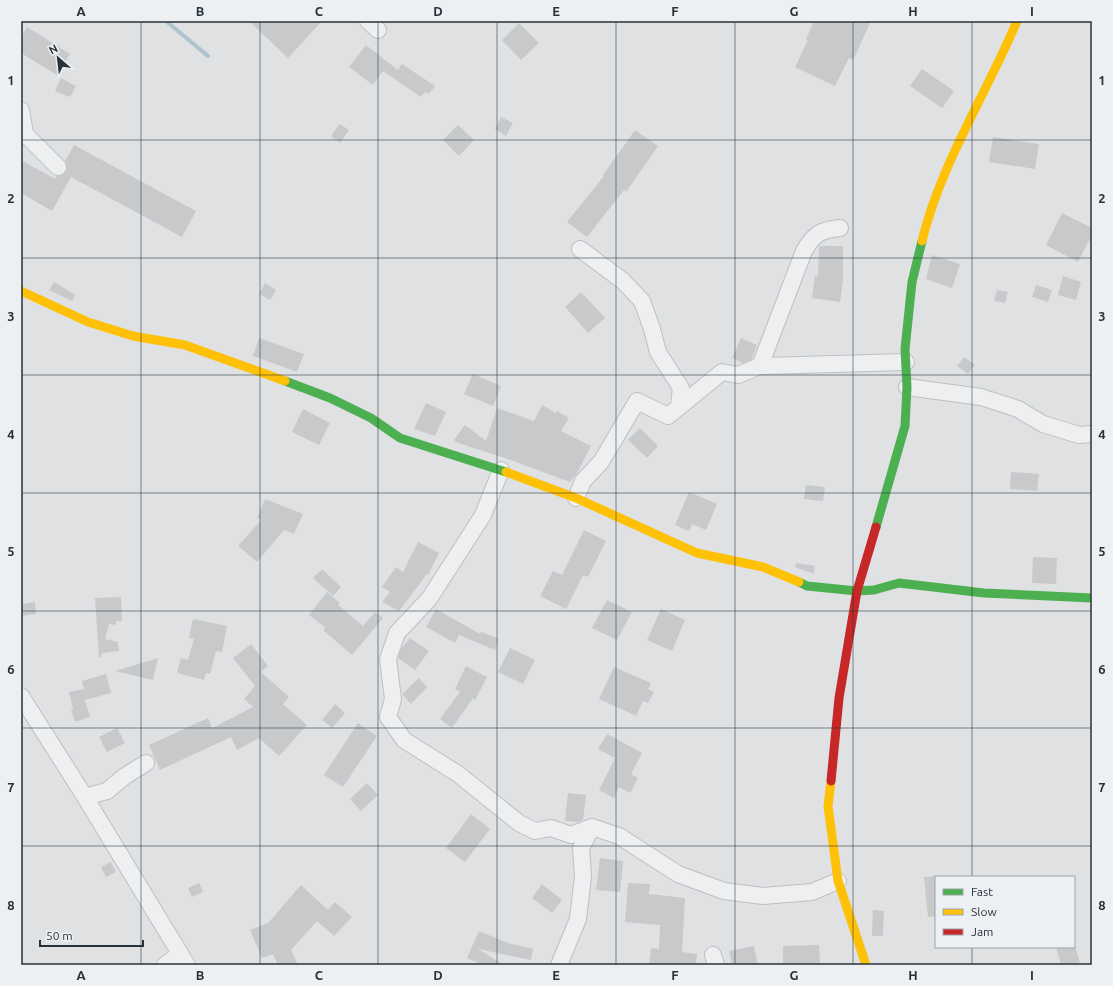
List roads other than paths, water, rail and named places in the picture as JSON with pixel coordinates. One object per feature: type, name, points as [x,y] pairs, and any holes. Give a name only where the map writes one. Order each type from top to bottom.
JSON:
[{"type":"street","points":[[866,965],[838,881],[828,806],[838,698],[856,591],[905,426],[907,387],[905,349],[912,282],[927,221],[960,138],[1018,21]]},
{"type":"street","points":[[21,110],[25,134],[58,167]]},
{"type":"street","points":[[760,366],[804,252],[812,238],[827,229],[840,228]]},
{"type":"street","points":[[580,249],[623,281],[642,301],[658,352],[681,388],[679,406]]},
{"type":"street","points":[[21,290],[88,322],[133,336],[185,345],[330,398],[371,418],[400,438],[501,470],[576,498],[697,554],[725,558],[763,567],[807,586],[856,591],[874,590],[899,583],[984,593],[1092,598]]},
{"type":"street","points":[[576,498],[583,481],[602,462],[637,401],[668,416],[722,372],[738,375],[760,366],[906,362]]},
{"type":"street","points":[[907,387],[981,397],[1018,409],[1043,424],[1079,435],[1092,434]]},
{"type":"street","points":[[501,470],[483,515],[430,599],[397,633],[388,659],[393,699],[388,718],[404,740],[458,774],[519,823],[535,830],[551,828],[571,835],[592,827],[619,836],[678,874],[724,891],[763,896],[812,892],[838,881]]},
{"type":"street","points":[[21,696],[85,797],[184,960],[165,965]]},
{"type":"street","points":[[85,797],[106,791],[125,776],[146,763]]},
{"type":"street","points":[[559,965],[578,919],[582,876],[581,848],[592,827]]},
{"type":"waterway","points":[[166,21],[208,56]]}]
